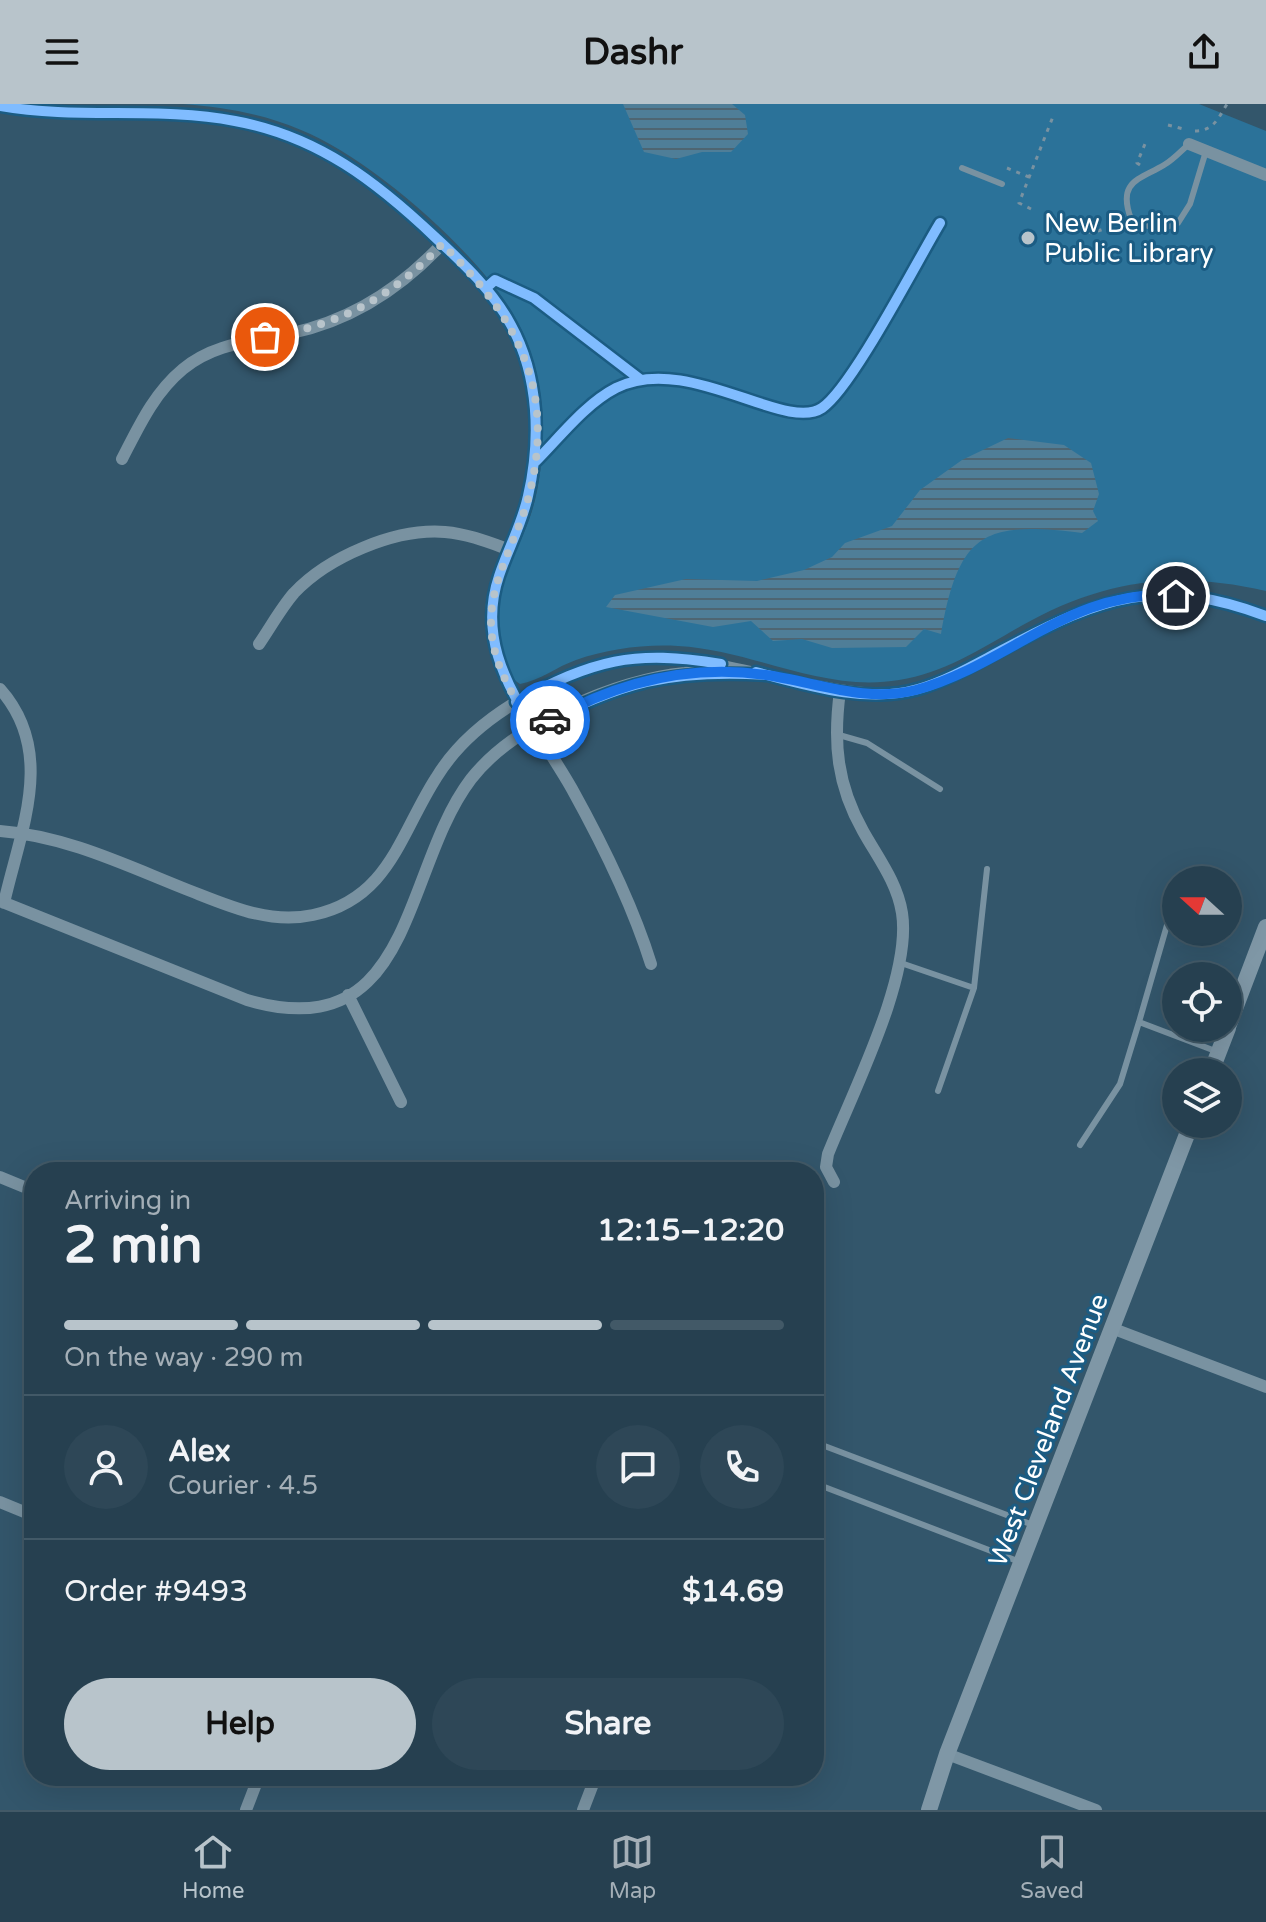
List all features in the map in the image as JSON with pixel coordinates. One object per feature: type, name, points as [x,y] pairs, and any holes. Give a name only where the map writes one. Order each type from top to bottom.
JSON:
[{"type":"main road","points":[[1242,990],[1266,927]]},
{"type":"main road","points":[[1216,1058],[1222,1042]]},
{"type":"main road","name":"West Cleveland Avenue","points":[[929,1810],[947,1754],[1186,1138]]},
{"type":"main road","name":"West Cleveland Avenue","points":[[919,1810],[947,1754]]},
{"type":"street","points":[[0,106],[76,115],[202,115],[290,135],[346,163],[385,190],[486,288],[512,325],[532,382],[537,428],[535,462],[525,508],[499,577],[491,625],[497,659],[516,702],[610,862],[651,964]]},
{"type":"street","points":[[1189,144],[1266,175]]},
{"type":"street","points":[[122,459],[151,404],[195,360],[237,342],[292,333],[350,314],[409,278],[442,244]]},
{"type":"street","points":[[259,644],[294,594],[315,575],[376,544],[412,534],[447,532],[481,539],[510,550]]},
{"type":"street","points":[[0,831],[76,845],[262,916],[315,915],[360,894],[382,873],[399,849],[445,764],[478,729],[516,702],[583,669],[639,656],[682,657],[840,691],[881,694],[917,690],[949,678],[1075,613],[1133,595],[1194,598],[1266,616]]},
{"type":"street","points":[[0,689],[22,724],[29,745],[32,788],[23,834],[2,902],[262,1004],[303,1008],[348,995],[374,977],[398,944],[434,845],[471,779],[502,750],[534,728],[584,701],[642,681],[685,673],[768,675]]},
{"type":"street","points":[[834,1182],[826,1167],[828,1154],[901,963],[901,907],[892,880],[848,801],[840,775],[835,734],[840,691]]},
{"type":"street","points":[[348,995],[401,1102]]},
{"type":"street","points":[[0,1177],[24,1187]]},
{"type":"street","points":[[1114,1329],[1266,1387]]},
{"type":"street","points":[[0,1502],[24,1512]]},
{"type":"street","points":[[947,1754],[1096,1810]]},
{"type":"street","points":[[246,1810],[255,1786]]},
{"type":"street","points":[[583,1810],[592,1786]]},
{"type":"lane","points":[[1189,144],[1163,166],[1150,169],[1130,187],[1125,204],[1131,219],[1158,230],[1178,223],[1190,204],[1206,151]]},
{"type":"lane","points":[[962,168],[1002,184]]},
{"type":"lane","points":[[835,734],[867,743],[940,789]]},
{"type":"lane","points":[[938,1091],[974,988],[987,869]]},
{"type":"lane","points":[[1080,1145],[1120,1084],[1162,942]]},
{"type":"lane","points":[[901,963],[974,988]]},
{"type":"lane","points":[[1139,1022],[1218,1052]]},
{"type":"lane","points":[[824,1446],[1036,1526]]},
{"type":"lane","points":[[824,1487],[1022,1563]]},
{"type":"path","points":[[1168,125],[1206,131],[1216,123],[1227,104]]},
{"type":"path","points":[[1031,209],[1019,203],[1054,114]]},
{"type":"path","points":[[1145,144],[1137,163],[1150,169]]},
{"type":"path","points":[[1007,168],[1029,177]]},
{"type":"path","points":[[1079,228],[1092,233],[1131,219]]},
{"type":"shaded area","points":[[183,104],[1199,104],[1266,131],[1266,591],[1200,581],[1140,583],[1110,589],[1051,610],[947,666],[899,680],[843,681],[706,649],[652,646],[588,656],[520,684],[507,670],[503,660],[498,605],[503,582],[534,504],[543,431],[537,376],[519,325],[503,298],[454,241],[424,212],[360,163],[301,130],[272,120],[228,109]]},
{"type":"shaded area","points":[[623,104],[732,104],[745,115],[748,134],[731,152],[702,152],[676,159],[644,152]]},
{"type":"shaded area","points":[[1008,438],[1064,445],[1091,463],[1099,494],[1093,511],[1098,521],[1082,533],[1021,529],[999,533],[982,541],[968,554],[957,574],[941,634],[924,629],[906,647],[832,648],[802,639],[773,641],[751,621],[713,627],[606,607],[615,595],[686,579],[757,581],[804,570],[832,557],[845,543],[892,526],[920,490],[962,460]]},
{"type":"cycle path","points":[[0,106],[59,112],[206,117],[265,128],[293,138],[320,150],[368,180],[414,218],[487,289],[504,313],[520,345],[535,409],[535,453],[528,496],[499,576],[492,617],[504,674],[534,728],[593,699],[647,682],[703,674],[768,675]]},
{"type":"cycle path","points":[[535,462],[594,403],[616,388],[644,380],[673,379],[703,385],[784,410],[805,413],[822,408],[835,396],[866,351],[940,223]]},
{"type":"cycle path","points":[[486,288],[495,280],[534,298],[641,380]]},
{"type":"cycle path","points":[[756,672],[836,691],[898,693],[952,676],[1072,616],[1132,598],[1162,595],[1194,597],[1266,616]]},
{"type":"cycle path","points":[[516,702],[568,676],[615,662],[663,658],[721,664]]},
{"type":"way so far","points":[[265,337],[324,324],[376,301],[409,278],[442,244],[486,288],[512,325],[522,350],[532,382],[537,428],[529,494],[499,577],[491,625],[497,659],[516,702],[534,728],[550,720]]},
{"type":"place","name":"New Berlin Public Library","points":[[1028,238]]},
{"type":"route","points":[[550,720],[610,690],[685,673],[768,675],[850,693],[902,693],[949,678],[1082,609],[1133,595],[1176,596]]}]
